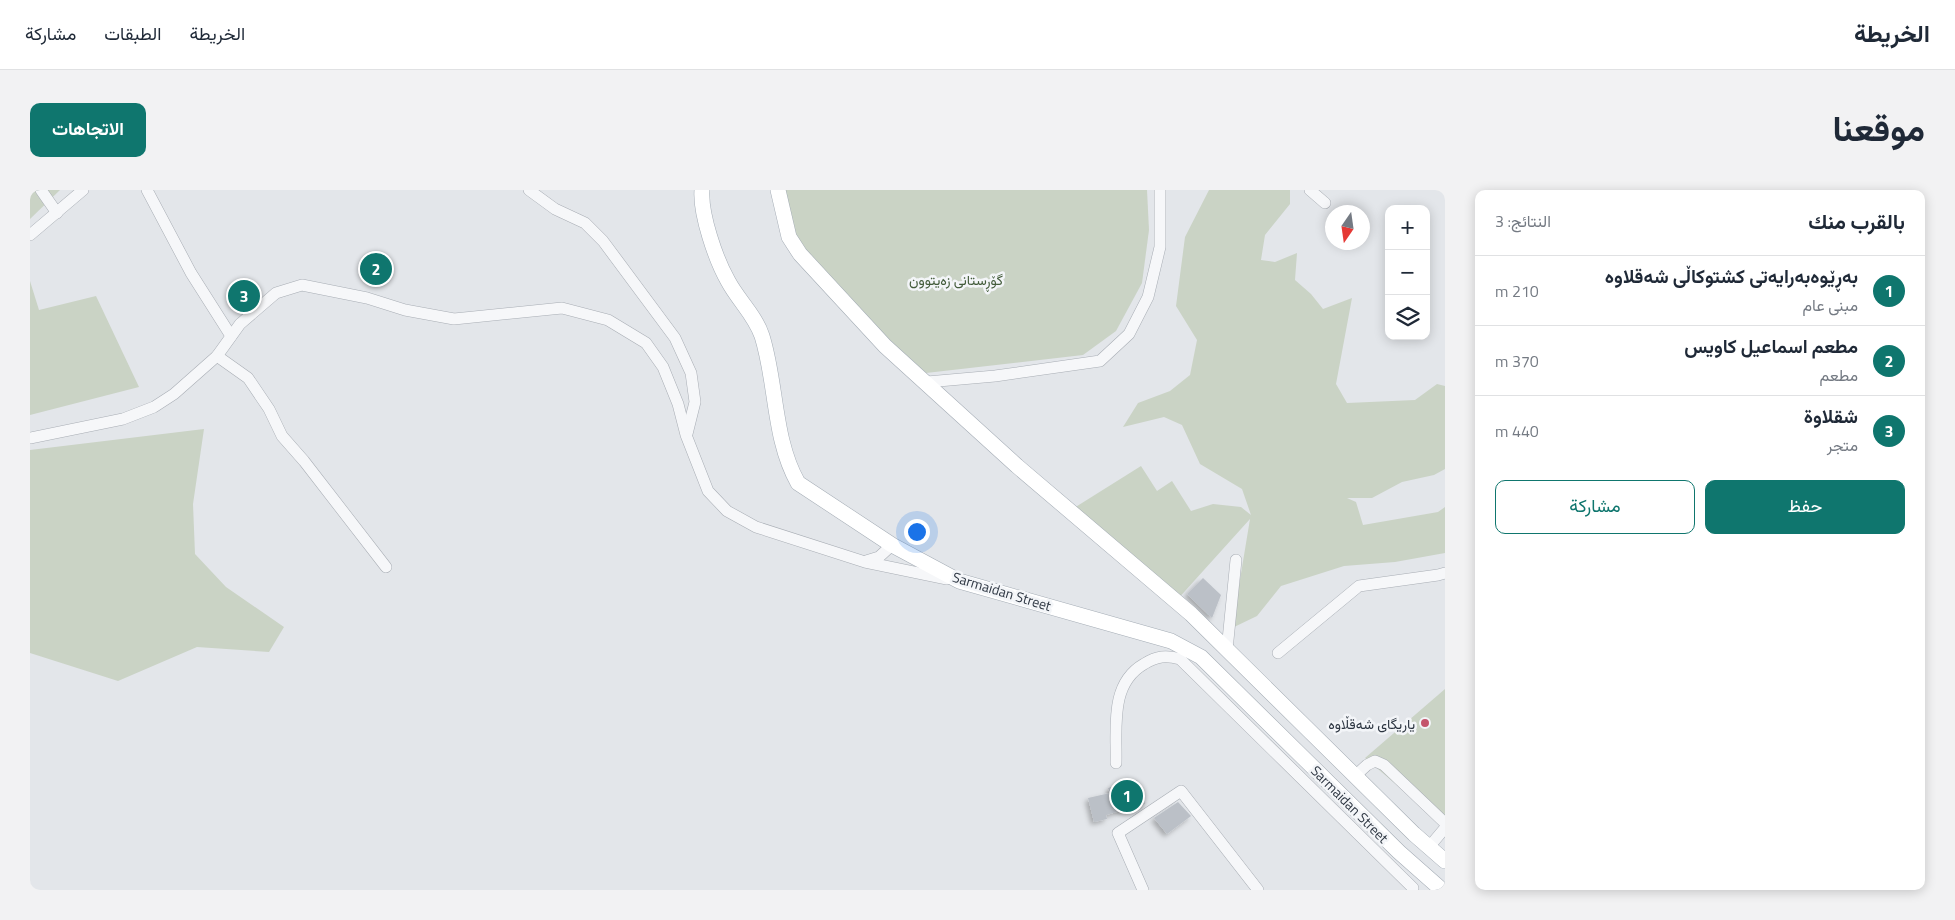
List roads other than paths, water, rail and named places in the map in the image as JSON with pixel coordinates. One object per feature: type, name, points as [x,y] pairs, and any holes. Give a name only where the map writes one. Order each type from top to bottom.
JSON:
[{"type":"main road","name":"Sarmaidan Street","points":[[702,190],[707,224],[718,258],[728,282],[755,319],[762,337],[790,469],[798,484],[892,545],[959,581],[1171,641],[1201,657],[1399,852],[1442,890]]},
{"type":"main road","name":"Sarmaidan Street","points":[[778,190],[790,237],[800,254],[885,346],[927,382],[1017,466],[1191,614],[1414,834],[1445,861]]},
{"type":"main road","points":[[1399,852],[1414,834]]},
{"type":"street","points":[[41,190],[57,213]]},
{"type":"street","points":[[30,235],[84,190]]},
{"type":"street","points":[[147,190],[187,265],[231,336]]},
{"type":"street","points":[[528,190],[555,208],[585,223],[602,242],[675,338],[691,373],[696,402],[686,435]]},
{"type":"street","points":[[927,382],[996,376],[1100,361],[1129,334],[1148,297],[1160,247],[1160,190]]},
{"type":"street","points":[[1310,190],[1325,203]]},
{"type":"street","points":[[30,438],[123,419],[154,407],[174,394],[217,356],[240,324],[276,293],[302,285],[367,298],[405,310],[454,319],[562,308],[608,320],[646,343],[663,367],[678,404],[686,435],[708,491],[727,511],[756,527],[865,562],[959,581]]},
{"type":"street","points":[[217,356],[248,378],[269,409],[282,436],[304,460],[386,568]]},
{"type":"street","points":[[865,562],[879,557],[892,545]]},
{"type":"street","points":[[1227,650],[1236,560]]},
{"type":"street","points":[[1278,653],[1359,586],[1438,576],[1445,573]]},
{"type":"street","points":[[1116,763],[1116,711],[1120,692],[1127,680],[1135,669],[1153,659],[1165,655],[1180,659],[1412,889],[1426,875]]},
{"type":"street","points":[[1355,776],[1367,765],[1375,761],[1384,765],[1445,823]]},
{"type":"street","points":[[1143,890],[1118,833],[1181,791],[1258,890]]},
{"type":"street","points":[[1429,847],[1445,828]]},
{"type":"place","name":"مطعم اسماعیل کاویس","points":[[376,269]]},
{"type":"place","name":"شقلاوة","points":[[244,296]]},
{"type":"place","name":"ياريگاى شەقڵاوە","points":[[1425,723]]},
{"type":"place","name":"بەڕێوەبەرایەتی کشتوکاڵی شەقلاوە","points":[[1127,796]]},
{"type":"park label","name":"گۆڕستانی زەیتوون","points":[[956,279]]}]
